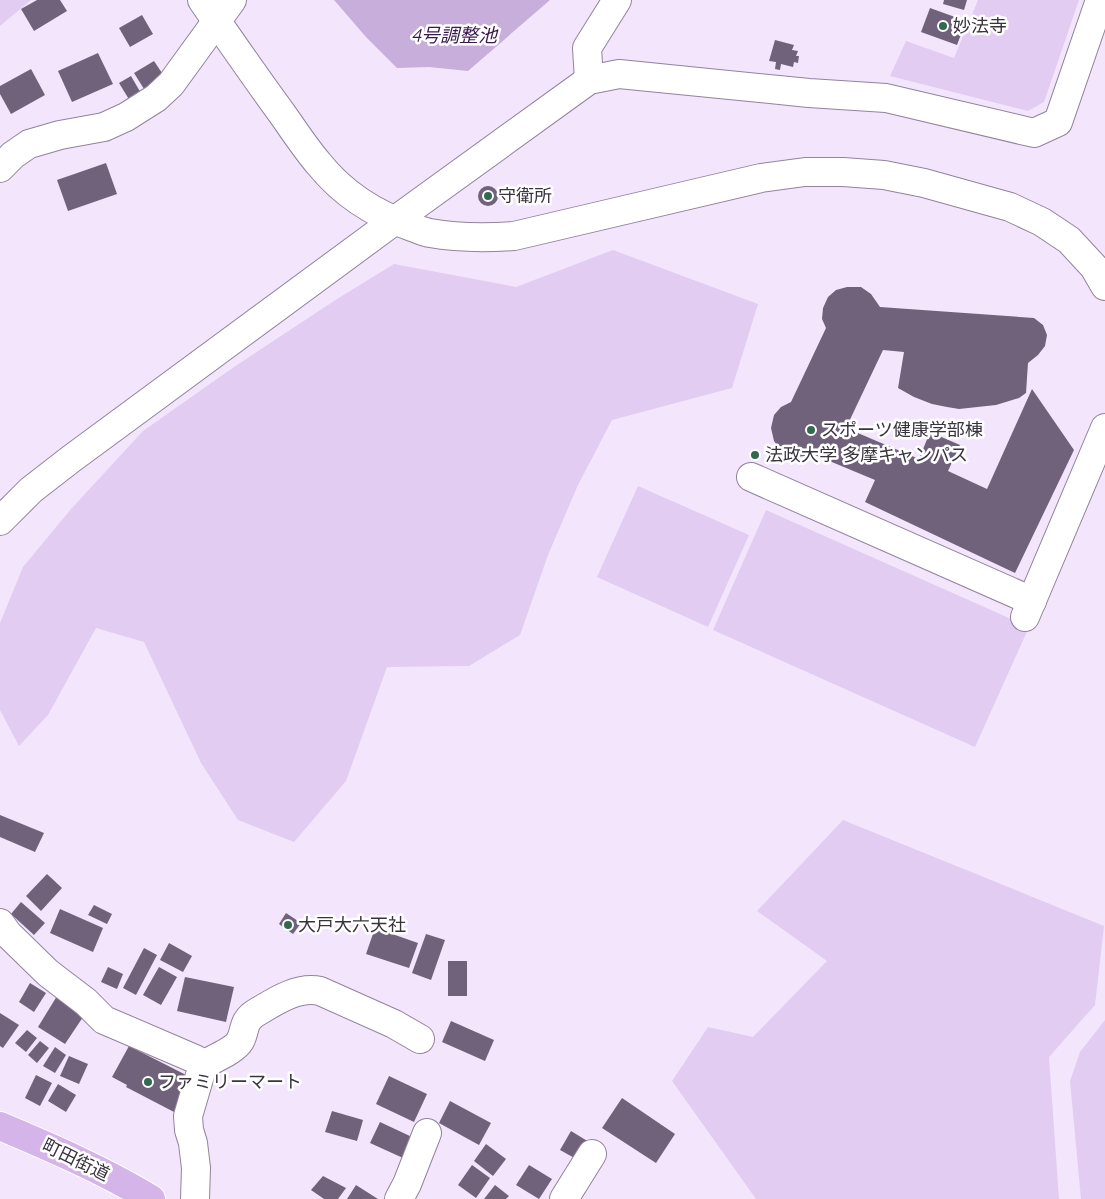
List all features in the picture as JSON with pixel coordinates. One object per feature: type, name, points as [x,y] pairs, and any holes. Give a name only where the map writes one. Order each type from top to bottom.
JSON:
[{"type":"main road","name":"町田街道","points":[[0,1126],[48,1146],[123,1192],[151,1199]]},
{"type":"street","points":[[589,80],[587,48],[617,0]]},
{"type":"street","points":[[0,521],[31,490],[71,458],[589,80],[619,74],[809,93],[886,98],[1034,133],[1058,122],[1100,0]]},
{"type":"street","points":[[0,168],[13,155],[29,144],[60,135],[104,127],[126,117],[156,98],[171,84],[217,7]]},
{"type":"street","points":[[217,7],[256,79],[319,165],[351,196],[394,221],[429,233],[488,238],[514,236],[761,178],[805,172],[884,175],[924,183],[1010,207],[1042,222],[1069,240],[1094,266],[1105,286]]},
{"type":"street","points":[[751,477],[1028,609],[1105,428]]},
{"type":"street","points":[[0,923],[8,934],[48,973],[86,1002],[104,1020],[195,1059],[203,1065]]},
{"type":"street","points":[[195,1199],[196,1168],[188,1116],[203,1065],[240,1042],[248,1018],[296,992],[308,990],[320,992],[345,1002],[394,1024],[420,1040]]},
{"type":"street","points":[[399,1199],[407,1184],[427,1133]]},
{"type":"street","points":[[564,1199],[592,1154]]},
{"type":"shaded area","points":[[0,0],[31,0],[0,26]]},
{"type":"shaded area","points":[[978,0],[1079,0],[1044,102],[1028,111],[890,76],[906,41],[954,58]]},
{"type":"shaded area","points":[[613,250],[758,304],[732,388],[612,420],[578,485],[548,555],[520,635],[469,666],[387,667],[346,781],[294,842],[238,820],[201,763],[144,642],[96,628],[48,715],[19,746],[0,710],[0,623],[23,567],[71,509],[143,431],[234,367],[394,264],[516,287]]},
{"type":"shaded area","points":[[638,486],[749,535],[708,627],[597,577]]},
{"type":"shaded area","points":[[766,510],[1029,627],[975,747],[713,630]]},
{"type":"shaded area","points":[[843,820],[1104,926],[1095,1005],[1049,1057],[1059,1199],[756,1199],[672,1081],[708,1027],[753,1037],[827,961],[757,911]]},
{"type":"shaded area","points":[[1105,1020],[1105,1199],[1081,1199],[1070,1081],[1080,1052]]},
{"type":"water","name":"4号調整池","points":[[334,0],[550,0],[468,71],[429,67],[397,68],[366,37]]},
{"type":"building","points":[[37,0],[60,0],[67,11],[34,31],[21,9]]},
{"type":"building","points":[[944,0],[967,0],[964,10],[943,4]]},
{"type":"building","points":[[930,8],[966,21],[957,45],[921,32]]},
{"type":"building","points":[[142,15],[153,34],[130,47],[119,28]]},
{"type":"building","points":[[775,40],[794,45],[792,50],[798,51],[796,56],[799,56],[798,63],[794,62],[793,67],[781,64],[780,70],[775,69],[776,62],[769,61]]},
{"type":"building","points":[[98,53],[113,84],[72,102],[58,71]]},
{"type":"building","points":[[154,61],[164,76],[144,89],[134,73]]},
{"type":"building","points":[[31,69],[45,95],[11,114],[0,94],[0,86]]},
{"type":"building","points":[[131,76],[142,95],[130,101],[119,83]]},
{"type":"building","points":[[106,163],[117,194],[68,211],[57,180]]},
{"type":"building","name":"守衛所","points":[[484,186],[492,186],[498,192],[498,200],[492,206],[484,206],[478,200],[478,192]]},
{"type":"building","name":"スポーツ健康学部棟","points":[[847,287],[861,287],[871,294],[880,307],[1034,318],[1043,325],[1047,335],[1045,346],[1028,363],[1026,393],[1019,398],[996,405],[959,409],[932,404],[898,388],[904,352],[883,350],[846,428],[919,459],[930,432],[960,445],[948,471],[987,489],[1032,389],[1074,450],[1015,573],[865,502],[875,480],[815,455],[794,457],[781,451],[774,441],[771,428],[774,415],[781,407],[791,402],[826,328],[822,319],[823,308],[828,297],[836,290]]},
{"type":"building","points":[[0,815],[44,833],[35,852],[0,837]]},
{"type":"building","points":[[47,874],[62,888],[41,911],[26,896]]},
{"type":"building","points":[[21,902],[45,923],[34,935],[11,914]]},
{"type":"building","points":[[94,905],[112,914],[107,924],[88,915]]},
{"type":"building","points":[[60,909],[103,928],[93,952],[50,933]]},
{"type":"building","points":[[286,913],[301,923],[293,934],[279,924]]},
{"type":"building","points":[[375,928],[418,943],[409,968],[366,954]]},
{"type":"building","points":[[426,934],[445,940],[431,980],[412,973]]},
{"type":"building","points":[[169,943],[192,956],[183,972],[160,960]]},
{"type":"building","points":[[144,948],[157,955],[136,995],[123,988]]},
{"type":"building","points":[[448,961],[467,961],[467,996],[448,996]]},
{"type":"building","points":[[108,967],[123,974],[117,989],[101,982]]},
{"type":"building","points":[[159,967],[177,977],[161,1005],[143,995]]},
{"type":"building","points":[[185,977],[234,987],[226,1022],[177,1011]]},
{"type":"building","points":[[30,983],[46,993],[34,1012],[19,1002]]},
{"type":"building","points":[[57,996],[85,1014],[65,1044],[38,1027]]},
{"type":"building","points":[[0,1013],[19,1025],[3,1048],[0,1046]]},
{"type":"building","points":[[451,1021],[494,1040],[485,1061],[442,1042]]},
{"type":"building","points":[[27,1030],[37,1038],[26,1052],[15,1043]]},
{"type":"building","points":[[40,1041],[49,1048],[37,1063],[28,1055]]},
{"type":"building","points":[[129,1046],[192,1078],[174,1112],[126,1087],[127,1085],[112,1077]]},
{"type":"building","points":[[55,1047],[66,1055],[55,1073],[43,1066]]},
{"type":"building","points":[[69,1056],[88,1064],[79,1084],[60,1076]]},
{"type":"building","points":[[36,1075],[52,1083],[40,1106],[25,1098]]},
{"type":"building","points":[[389,1076],[427,1094],[414,1122],[376,1104]]},
{"type":"building","points":[[58,1084],[76,1095],[66,1112],[48,1101]]},
{"type":"building","points":[[622,1098],[675,1134],[656,1163],[602,1128]]},
{"type":"building","points":[[450,1101],[491,1123],[479,1145],[439,1123]]},
{"type":"building","points":[[332,1111],[363,1120],[357,1141],[325,1132]]},
{"type":"building","points":[[380,1122],[412,1137],[403,1158],[370,1143]]},
{"type":"building","points":[[571,1131],[589,1142],[578,1160],[560,1150]]},
{"type":"building","points":[[486,1144],[506,1159],[493,1176],[474,1161]]},
{"type":"building","points":[[472,1165],[490,1178],[476,1198],[458,1185]]},
{"type":"building","points":[[529,1165],[552,1179],[539,1199],[516,1185]]},
{"type":"building","points":[[323,1176],[346,1188],[338,1199],[324,1199],[311,1190]]},
{"type":"building","points":[[356,1185],[378,1199],[347,1199]]},
{"type":"building","points":[[495,1185],[509,1196],[506,1199],[484,1199]]},
{"type":"place","name":"妙法寺","points":[[943,26]]},
{"type":"place","name":"守衛所","points":[[488,196]]},
{"type":"place","name":"スポーツ健康学部棟","points":[[811,430]]},
{"type":"place","name":"法政大学 多摩キャンパス","points":[[755,455]]},
{"type":"place","name":"大戸大六天社","points":[[288,925]]},
{"type":"place","name":"ファミリーマート","points":[[148,1082]]}]
